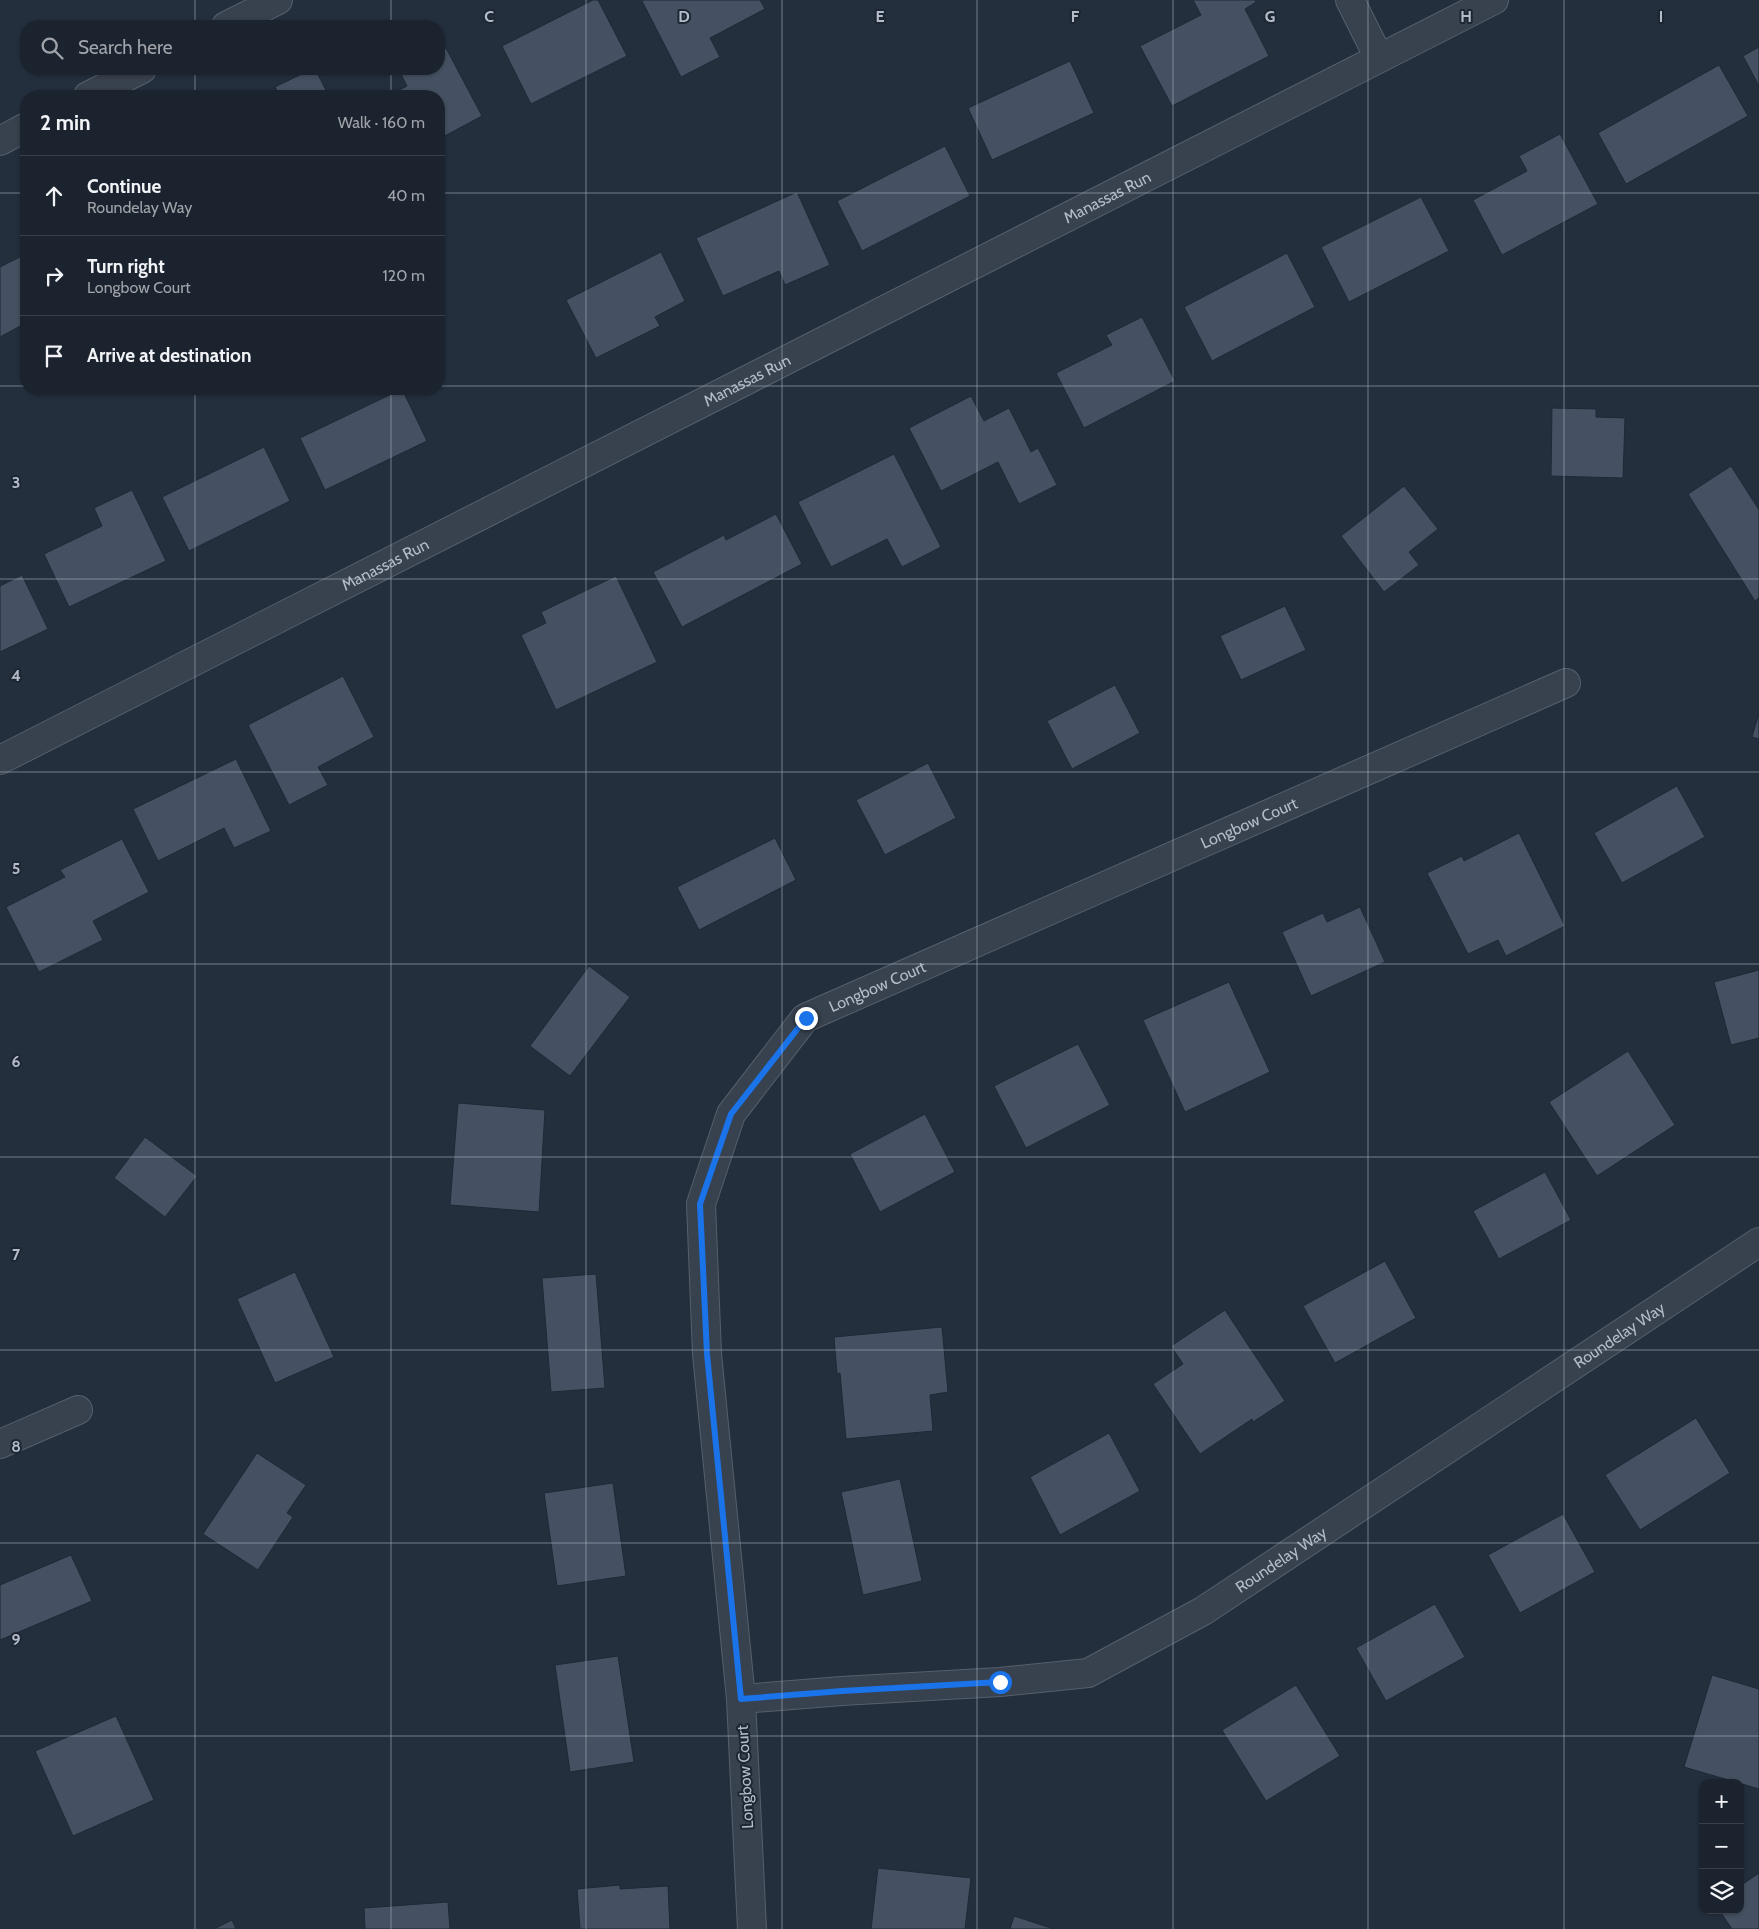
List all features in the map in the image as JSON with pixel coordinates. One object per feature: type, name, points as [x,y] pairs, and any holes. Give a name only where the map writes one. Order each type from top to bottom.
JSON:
[{"type":"street","points":[[238,20],[278,0]]},
{"type":"street","points":[[1350,0],[1379,58]]},
{"type":"street","name":"Manassas Run","points":[[0,760],[1494,0]]},
{"type":"street","points":[[100,90],[130,75]]},
{"type":"street","points":[[0,141],[20,130]]},
{"type":"street","name":"Longbow Court","points":[[752,1929],[741,1699],[707,1354],[700,1204],[731,1114],[806,1018],[1566,683]]},
{"type":"street","name":"Roundelay Way","points":[[741,1699],[1000,1682],[1088,1673],[1203,1611],[1759,1242]]},
{"type":"street","points":[[0,1444],[78,1410]]},
{"type":"building","points":[[593,0],[598,0],[627,56],[531,104],[502,46]]},
{"type":"building","points":[[760,0],[765,9],[710,38],[720,57],[681,77],[642,1]]},
{"type":"building","points":[[1193,0],[1255,0],[1256,2],[1245,9],[1269,56],[1172,106],[1140,46],[1201,15]]},
{"type":"building","points":[[1759,47],[1759,86],[1743,56]]},
{"type":"building","points":[[445,49],[482,116],[445,136],[445,90],[399,90],[407,86],[402,75],[445,75]]},
{"type":"building","points":[[1070,61],[1094,113],[992,160],[968,108]]},
{"type":"building","points":[[1719,65],[1748,116],[1626,184],[1598,133]]},
{"type":"building","points":[[300,75],[318,75],[326,90],[277,90],[275,87]]},
{"type":"building","points":[[1560,134],[1598,204],[1502,255],[1473,200],[1527,171],[1519,156]]},
{"type":"building","points":[[945,146],[970,196],[862,251],[837,201]]},
{"type":"building","points":[[797,192],[830,265],[785,285],[779,271],[723,296],[696,238]]},
{"type":"building","points":[[1421,197],[1449,251],[1349,302],[1321,247]]},
{"type":"building","points":[[661,252],[685,301],[655,317],[660,326],[596,358],[566,300]]},
{"type":"building","points":[[1287,253],[1315,307],[1212,361],[1184,307]]},
{"type":"building","points":[[20,257],[20,326],[0,337],[0,267]]},
{"type":"building","points":[[1142,317],[1175,381],[1084,428],[1056,373],[1112,345],[1106,335]]},
{"type":"building","points":[[390,395],[405,395],[427,441],[325,490],[300,438]]},
{"type":"building","points":[[971,396],[984,421],[1009,408],[1031,452],[1038,448],[1057,485],[1019,504],[998,462],[941,491],[909,428]]},
{"type":"building","points":[[1552,408],[1596,409],[1596,417],[1625,418],[1623,478],[1551,476]]},
{"type":"building","points":[[264,447],[290,501],[189,551],[162,497]]},
{"type":"building","points":[[894,454],[941,547],[902,567],[887,539],[831,567],[798,502]]},
{"type":"building","points":[[1731,466],[1759,510],[1759,598],[1755,601],[1688,494]]},
{"type":"building","points":[[1404,486],[1438,529],[1409,552],[1419,565],[1384,592],[1341,536]]},
{"type":"building","points":[[132,490],[166,561],[69,607],[44,554],[102,526],[94,508]]},
{"type":"building","points":[[776,514],[802,564],[682,627],[653,572],[724,535],[726,540]]},
{"type":"building","points":[[22,575],[48,629],[0,652],[0,586]]},
{"type":"building","points":[[616,576],[657,662],[556,710],[521,635],[546,623],[541,612]]},
{"type":"building","points":[[1285,606],[1306,650],[1241,680],[1220,636]]},
{"type":"building","points":[[343,676],[374,737],[318,767],[328,785],[289,805],[248,725]]},
{"type":"building","points":[[1115,685],[1140,733],[1072,769],[1047,721]]},
{"type":"building","points":[[1759,713],[1759,739],[1752,737]]},
{"type":"building","points":[[236,759],[271,831],[234,848],[224,828],[158,861],[133,809]]},
{"type":"building","points":[[928,763],[956,818],[885,855],[856,800]]},
{"type":"building","points":[[1677,786],[1705,837],[1622,883],[1594,833]]},
{"type":"building","points":[[1519,833],[1565,926],[1506,956],[1498,940],[1468,954],[1427,873],[1462,856],[1464,861]]},
{"type":"building","points":[[775,838],[796,880],[699,930],[677,887]]},
{"type":"building","points":[[122,839],[149,892],[93,921],[103,940],[39,972],[6,907],[65,877],[60,870]]},
{"type":"building","points":[[1360,907],[1385,962],[1311,996],[1282,932],[1323,913],[1327,922]]},
{"type":"building","points":[[589,966],[630,997],[570,1076],[530,1046]]},
{"type":"building","points":[[1759,970],[1759,1038],[1731,1045],[1714,982]]},
{"type":"building","points":[[1229,982],[1270,1072],[1185,1112],[1143,1020]]},
{"type":"building","points":[[1078,1044],[1110,1105],[1026,1148],[994,1086]]},
{"type":"building","points":[[1628,1051],[1675,1125],[1597,1176],[1549,1102]]},
{"type":"building","points":[[458,1103],[545,1110],[539,1212],[450,1205]]},
{"type":"building","points":[[925,1114],[955,1172],[880,1212],[850,1154]]},
{"type":"building","points":[[145,1137],[197,1176],[165,1217],[114,1178]]},
{"type":"building","points":[[1545,1172],[1571,1220],[1499,1259],[1473,1211]]},
{"type":"building","points":[[1385,1261],[1416,1318],[1335,1363],[1303,1306]]},
{"type":"building","points":[[295,1272],[334,1357],[275,1383],[237,1299]]},
{"type":"building","points":[[596,1274],[605,1388],[551,1392],[542,1278]]},
{"type":"building","points":[[1225,1310],[1285,1401],[1253,1422],[1252,1419],[1200,1454],[1153,1384],[1183,1364],[1171,1346]]},
{"type":"building","points":[[942,1327],[948,1392],[930,1395],[933,1431],[846,1439],[840,1373],[837,1374],[834,1337]]},
{"type":"building","points":[[1696,1418],[1730,1473],[1640,1530],[1605,1475]]},
{"type":"building","points":[[1109,1433],[1140,1491],[1060,1535],[1030,1477]]},
{"type":"building","points":[[257,1453],[306,1485],[287,1513],[293,1517],[258,1570],[203,1534]]},
{"type":"building","points":[[900,1479],[922,1581],[863,1595],[841,1492]]},
{"type":"building","points":[[613,1483],[626,1576],[557,1586],[544,1493]]},
{"type":"building","points":[[1563,1514],[1595,1572],[1520,1613],[1488,1555]]},
{"type":"building","points":[[71,1555],[92,1601],[0,1640],[0,1585]]},
{"type":"building","points":[[1435,1604],[1465,1657],[1386,1701],[1356,1648]]},
{"type":"building","points":[[618,1656],[634,1762],[570,1772],[555,1665]]},
{"type":"building","points":[[1712,1675],[1759,1689],[1759,1789],[1744,1785],[1744,1779],[1725,1779],[1684,1767]]},
{"type":"building","points":[[1296,1685],[1340,1756],[1266,1801],[1222,1730]]},
{"type":"building","points":[[116,1716],[154,1800],[73,1836],[35,1751]]},
{"type":"building","points":[[878,1868],[971,1878],[965,1929],[871,1929]]},
{"type":"building","points":[[1759,1873],[1759,1929],[1732,1929],[1722,1914],[1744,1914],[1744,1883]]},
{"type":"building","points":[[620,1885],[620,1889],[668,1886],[670,1929],[580,1929],[577,1889]]},
{"type":"building","points":[[448,1902],[450,1929],[365,1929],[364,1908]]},
{"type":"building","points":[[1014,1916],[1054,1929],[1010,1929]]},
{"type":"building","points":[[232,1920],[236,1929],[214,1929]]},
{"type":"route","points":[[806,1018],[731,1114],[700,1204],[707,1354],[741,1699],[1000,1682]]}]
